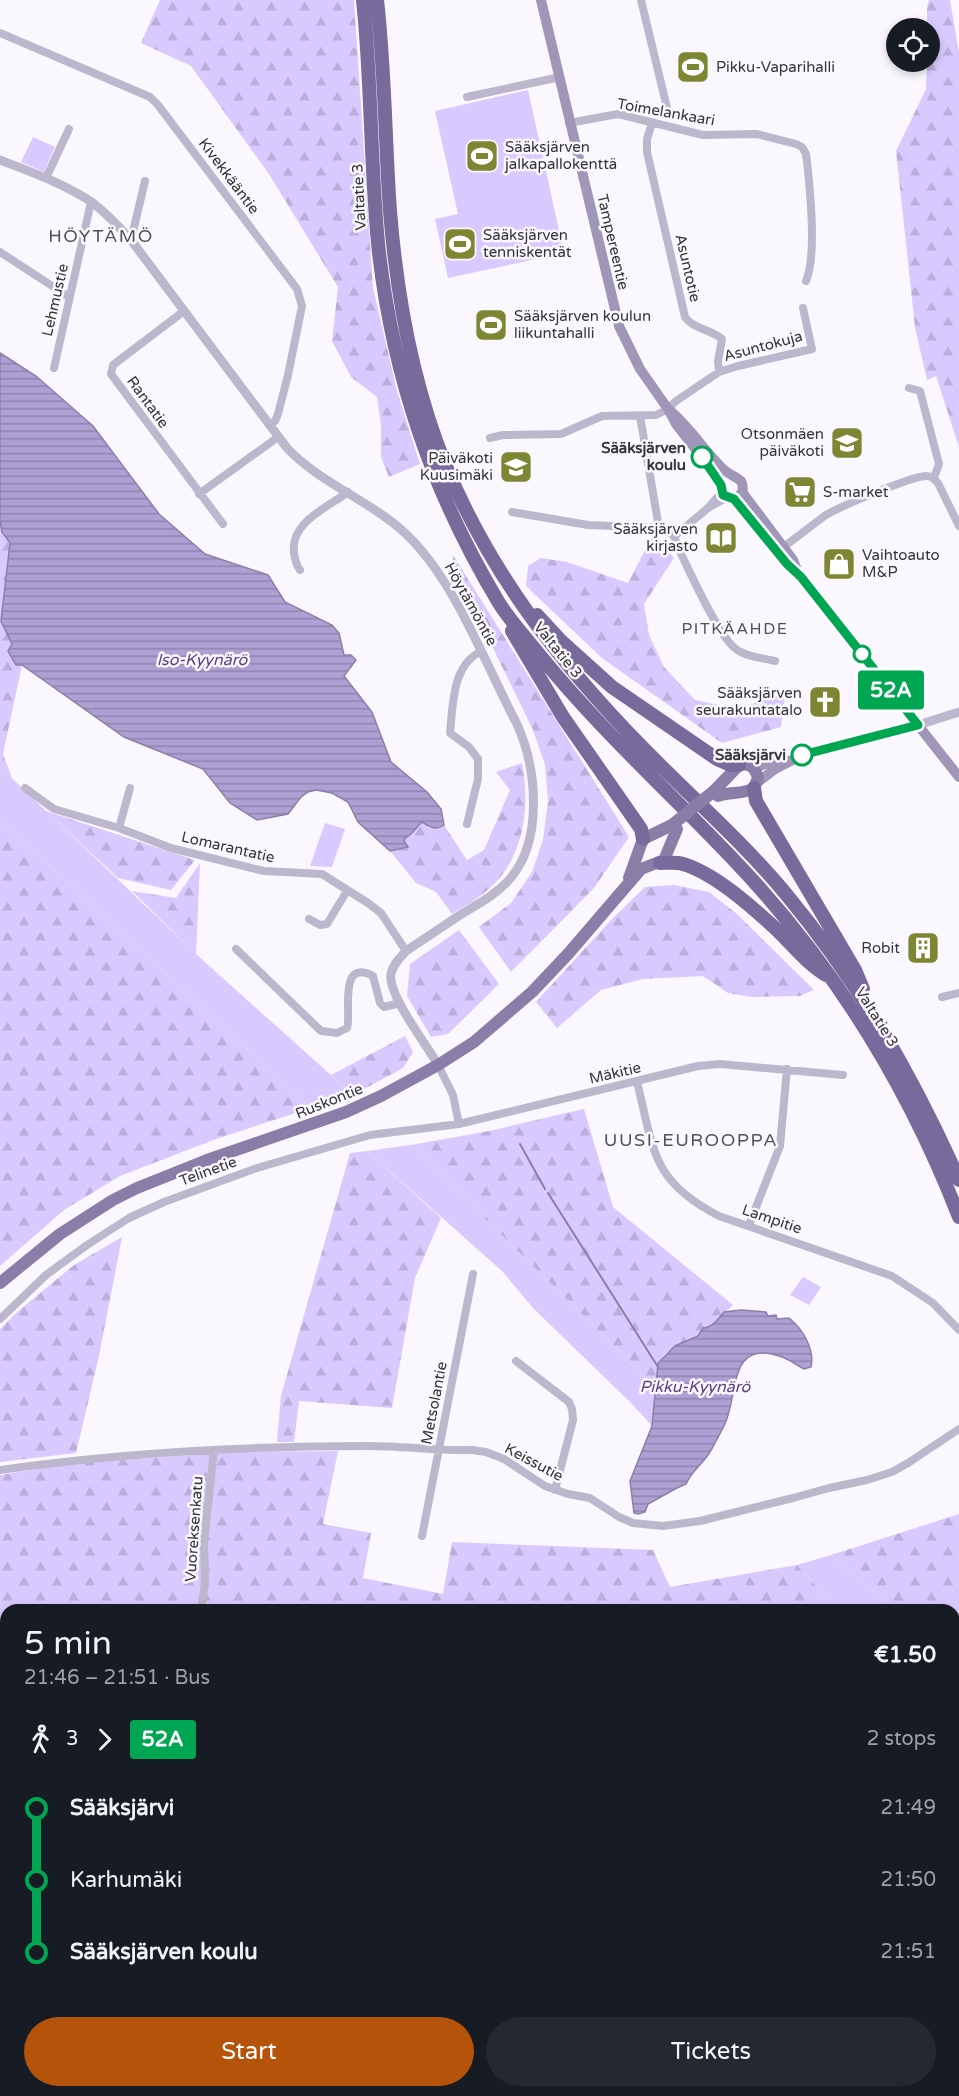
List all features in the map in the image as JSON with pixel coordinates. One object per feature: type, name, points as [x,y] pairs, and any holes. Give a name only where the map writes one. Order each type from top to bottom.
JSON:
[{"type":"highway","name":"Valtatie 3","points":[[363,0],[371,97],[379,252],[393,342],[411,414],[457,525],[502,607],[561,682],[755,882],[793,926],[833,979],[872,1039],[910,1107],[959,1217]]},
{"type":"highway","name":"Valtatie 3","points":[[377,0],[383,46],[392,229],[401,303],[422,397],[446,465],[477,530],[514,593],[557,653],[612,716],[785,893],[827,946],[867,1003],[897,1054],[959,1180]]},
{"type":"highway","points":[[514,593],[561,641],[612,687],[717,759],[739,765]]},
{"type":"highway","points":[[502,607],[508,626],[563,717],[641,829],[641,846]]},
{"type":"highway","points":[[756,785],[756,801],[855,970],[867,1003]]},
{"type":"highway","points":[[657,863],[682,863],[700,870],[774,927],[815,968],[833,979]]},
{"type":"main road","name":"Tampereentie","points":[[541,0],[619,326],[640,369],[676,424],[729,493],[780,549],[793,560],[801,577],[959,777]]},
{"type":"main road","name":"Tampereentie","points":[[668,409],[682,420],[722,468],[741,481],[729,493]]},
{"type":"main road","points":[[729,493],[725,479],[732,477]]},
{"type":"main road","points":[[674,827],[667,856],[657,863],[645,862],[641,859],[641,846],[674,827],[716,794],[739,765],[754,768],[918,725]]},
{"type":"main road","points":[[716,794],[745,792],[796,757]]},
{"type":"main road","points":[[754,768],[756,785]]},
{"type":"main road","name":"Ruskontie","points":[[626,884],[641,846]]},
{"type":"main road","name":"Ruskontie","points":[[0,1283],[60,1234],[113,1200],[137,1188],[207,1160],[346,1112],[438,1065],[474,1041],[532,992],[568,954],[626,884],[641,869],[657,863]]},
{"type":"street","points":[[641,0],[669,117]]},
{"type":"street","name":"Kivekkääntie","points":[[0,33],[150,97],[297,290],[302,306],[288,375],[278,414],[275,421],[269,425]]},
{"type":"street","points":[[467,97],[560,77]]},
{"type":"street","name":"Toimelankaari","points":[[569,123],[618,114],[703,135],[757,134],[802,147],[807,161],[812,241],[811,268],[806,280]]},
{"type":"street","name":"Asuntotie","points":[[652,123],[647,139],[647,152],[685,317],[691,323],[722,339],[718,361],[719,372]]},
{"type":"street","points":[[46,178],[69,129]]},
{"type":"street","name":"Höytämöntie","points":[[0,160],[46,178],[91,202],[108,216],[131,240],[278,437],[299,460],[393,522],[424,554],[440,574],[525,743],[533,787],[533,810],[530,834],[523,857],[507,882],[486,899],[406,951],[397,961],[390,976],[392,987],[400,1003],[438,1065]]},
{"type":"street","points":[[131,240],[145,181]]},
{"type":"street","name":"Lehmustie","points":[[54,368],[91,202]]},
{"type":"street","points":[[0,252],[69,297]]},
{"type":"street","name":"Asuntokuja","points":[[719,372],[812,349],[802,308]]},
{"type":"street","name":"Rantatie","points":[[184,312],[113,365],[111,374],[222,524]]},
{"type":"street","points":[[490,438],[503,435],[561,434],[602,416],[656,415],[668,409],[719,372]]},
{"type":"street","points":[[909,388],[917,389],[921,393],[939,464],[934,478]]},
{"type":"street","points":[[640,416],[658,528]]},
{"type":"street","points":[[199,494],[278,437]]},
{"type":"street","points":[[780,549],[827,515],[844,506],[927,476],[934,478],[938,483],[959,526]]},
{"type":"street","points":[[300,570],[295,559],[293,545],[298,531],[311,517],[348,492]]},
{"type":"street","points":[[675,537],[729,493]]},
{"type":"street","points":[[512,512],[588,525],[669,530],[675,537],[699,590],[729,643],[742,653],[775,661]]},
{"type":"street","points":[[467,824],[478,779],[478,759],[469,747],[450,733],[459,674],[466,662],[480,652]]},
{"type":"street","points":[[918,725],[959,711]]},
{"type":"street","points":[[120,828],[130,788]]},
{"type":"street","name":"Lomarantatie","points":[[26,789],[54,809],[120,828],[171,848],[243,867],[290,874],[322,874],[381,914],[406,951]]},
{"type":"street","points":[[309,919],[320,925],[327,924],[347,891]]},
{"type":"street","points":[[236,949],[321,1031],[336,1033],[347,1028],[350,1020],[348,992],[355,975],[362,973],[373,976],[380,1003],[384,1006],[400,1003]]},
{"type":"street","points":[[942,997],[959,993]]},
{"type":"street","name":"Mäkitie","points":[[459,1124],[698,1066],[720,1064],[843,1075]]},
{"type":"street","points":[[438,1065],[453,1095],[459,1124]]},
{"type":"street","points":[[749,1225],[780,1146],[787,1069]]},
{"type":"street","name":"Lampitie","points":[[637,1082],[654,1151],[664,1173],[678,1190],[695,1203],[719,1216],[892,1276],[933,1303],[959,1330]]},
{"type":"street","name":"Telinetie","points":[[0,1319],[46,1275],[87,1245],[129,1218],[164,1202],[257,1168],[370,1135],[459,1124]]},
{"type":"street","name":"Metsolantie","points":[[422,1536],[473,1274]]},
{"type":"street","points":[[516,1361],[569,1402],[572,1409],[573,1420],[555,1490]]},
{"type":"street","name":"Keissutie","points":[[0,1470],[62,1461],[214,1450],[366,1446],[486,1452],[555,1490],[590,1498],[619,1517],[633,1523],[663,1526],[679,1525],[875,1478],[908,1463],[959,1429]]},
{"type":"street","name":"Vuoreksenkatu","points":[[202,1604],[205,1583],[204,1542],[214,1450]]},
{"type":"green space","points":[[160,0],[354,0],[373,288],[397,391],[420,464],[389,477],[381,457],[381,425],[377,397],[351,377],[332,341],[338,287],[269,174],[191,66],[141,43]]},
{"type":"green space","points":[[929,0],[950,0],[959,53],[959,447],[936,376],[927,380],[915,327],[896,151],[926,89],[927,72],[940,72],[940,18],[927,18]]},
{"type":"green space","points":[[528,90],[564,253],[448,278],[435,219],[458,214],[435,111]]},
{"type":"green space","points":[[33,137],[55,147],[44,172],[21,162]]},
{"type":"green space","points":[[0,521],[2,532],[10,543],[1,621],[22,665],[3,754],[13,781],[0,767]]},
{"type":"green space","points":[[653,535],[674,558],[644,604],[649,635],[664,667],[695,700],[741,710],[786,687],[781,727],[722,743],[602,658],[526,586],[528,566],[541,558],[567,562],[628,583]]},
{"type":"green space","points":[[453,555],[629,837],[594,888],[511,972],[479,927],[511,903],[532,872],[543,840],[548,801],[545,765],[533,730],[453,566]]},
{"type":"green space","points":[[522,763],[525,810],[514,855],[492,886],[452,914],[436,892],[416,883],[390,851],[408,847],[404,841],[405,837],[422,822],[439,828],[444,825],[467,860],[484,850],[510,790],[496,772]]},
{"type":"green space","points":[[0,767],[196,954],[353,1095],[311,1108],[0,820]]},
{"type":"green space","points":[[46,811],[195,860],[171,890],[118,878]]},
{"type":"green space","points":[[0,820],[311,1108],[216,1139],[120,1176],[64,1210],[0,1266]]},
{"type":"green space","points":[[325,823],[345,829],[332,867],[310,866]]},
{"type":"green space","points":[[200,863],[196,954],[132,891],[176,898]]},
{"type":"green space","points":[[674,885],[709,892],[737,914],[814,990],[800,996],[752,997],[728,993],[703,976],[643,979],[601,990],[557,1028],[536,1002],[610,921],[645,887]]},
{"type":"green space","points":[[459,930],[499,984],[448,1034],[431,1037],[407,996],[410,964]]},
{"type":"green space","points":[[405,1036],[413,1052],[403,1068],[353,1095],[331,1075]]},
{"type":"green space","points":[[584,1109],[613,1207],[733,1305],[702,1333],[675,1347],[661,1358],[657,1369],[656,1388],[411,1145],[489,1131]]},
{"type":"green space","points":[[411,1145],[656,1388],[652,1426],[533,1308],[502,1271],[367,1151]]},
{"type":"green space","points":[[367,1151],[441,1218],[415,1278],[392,1408],[299,1401],[294,1442],[277,1442],[281,1396],[350,1153]]},
{"type":"green space","points":[[122,1237],[99,1356],[76,1453],[0,1462],[0,1329],[74,1265]]},
{"type":"green space","points":[[803,1277],[821,1287],[809,1305],[790,1295]]},
{"type":"green space","points":[[338,1451],[323,1524],[371,1533],[363,1578],[443,1594],[452,1542],[653,1550],[670,1587],[797,1565],[832,1604],[0,1604],[0,1475],[67,1464],[235,1452]]},
{"type":"green space","points":[[959,1514],[959,1604],[888,1604],[831,1555]]},
{"type":"green space","points":[[831,1555],[888,1604],[832,1604],[797,1565]]},
{"type":"water","name":"Iso-Kyynärö","points":[[0,353],[36,376],[93,426],[159,514],[205,554],[268,575],[285,602],[332,625],[339,633],[344,655],[351,655],[356,660],[344,676],[372,712],[391,762],[427,792],[441,809],[444,825],[435,828],[422,822],[405,838],[404,841],[408,847],[390,851],[358,822],[348,802],[332,793],[316,790],[301,797],[288,814],[257,820],[230,803],[203,769],[124,737],[22,665],[16,665],[8,651],[12,644],[1,621],[10,543],[2,532],[0,521]]},
{"type":"water","name":"Pikku-Kyynärö","points":[[741,1310],[766,1312],[768,1316],[776,1315],[777,1319],[789,1318],[807,1340],[812,1360],[811,1367],[804,1369],[779,1356],[762,1353],[751,1356],[743,1363],[738,1374],[729,1414],[708,1455],[686,1484],[648,1504],[645,1512],[634,1513],[630,1481],[652,1426],[658,1363],[675,1346],[698,1336],[703,1328],[712,1325],[724,1312]]},
{"type":"waterway","points":[[520,1144],[545,1189]]},
{"type":"waterway","points":[[548,1193],[658,1367]]},
{"type":"bus line","name":"52A","points":[[702,457],[721,485],[723,495],[734,499],[787,564],[801,577],[918,725],[802,755]]},
{"type":"place","name":"Pikku-Vaparihalli","points":[[693,67]]},
{"type":"place","name":"Sääksjärven jalkapallokenttä","points":[[482,156]]},
{"type":"place","name":"Sääksjärven tenniskentät","points":[[460,244]]},
{"type":"place","name":"Sääksjärven koulun liikuntahalli","points":[[491,325]]},
{"type":"place","name":"Otsonmäen päiväkoti","points":[[847,443]]},
{"type":"place","name":"Sääksjärven koulu","points":[[702,457]]},
{"type":"place","name":"Päiväkoti Kuusimäki","points":[[516,467]]},
{"type":"place","name":"S-market","points":[[800,492]]},
{"type":"place","name":"Sääksjärven kirjasto","points":[[721,538]]},
{"type":"place","name":"Vaihtoauto M&P","points":[[839,564]]},
{"type":"place","name":"Sääksjärven seurakuntatalo","points":[[825,702]]},
{"type":"place","name":"Sääksjärvi","points":[[802,755]]},
{"type":"place","name":"Robit","points":[[923,948]]},
{"type":"district","name":"HÖYTÄMÖ","points":[[101,236]]},
{"type":"district","name":"PITKÄAHDE","points":[[735,628]]},
{"type":"district","name":"UUSI-EUROOPPA","points":[[691,1140]]}]
